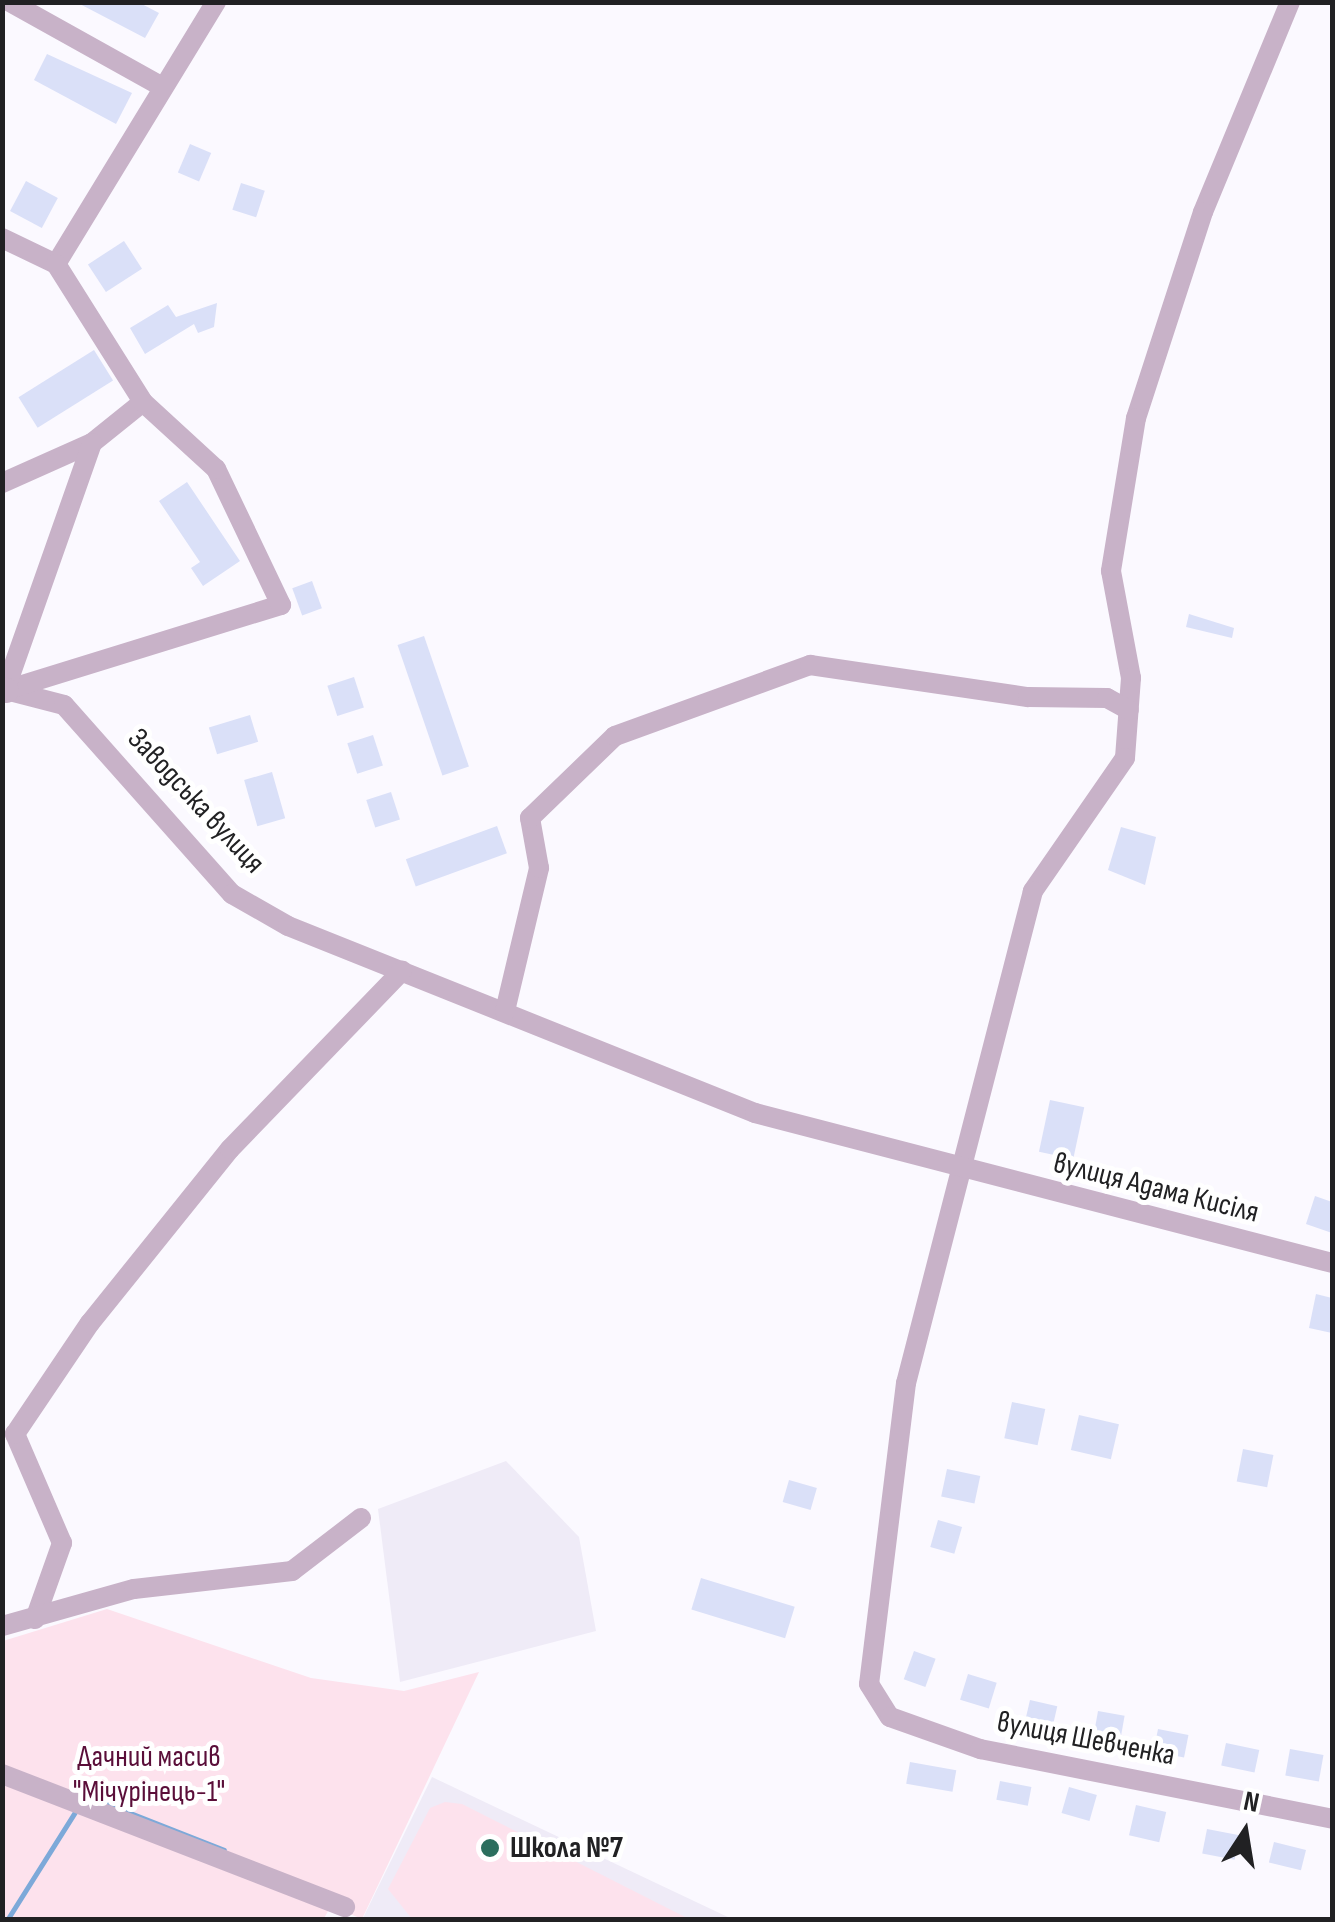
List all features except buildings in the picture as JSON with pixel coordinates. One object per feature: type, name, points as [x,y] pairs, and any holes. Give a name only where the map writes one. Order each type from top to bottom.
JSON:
[{"type":"street","points":[[10,2],[159,85]]},
{"type":"street","points":[[56,264],[159,85],[216,2]]},
{"type":"street","points":[[965,1170],[1033,892],[1115,783],[1130,710],[1110,572],[1136,418],[1202,212],[1290,2]]},
{"type":"street","points":[[2,238],[56,264],[143,402],[216,470],[281,605],[4,691]]},
{"type":"street","points":[[2,482],[92,443],[143,402]]},
{"type":"street","points":[[4,691],[92,443]]},
{"type":"street","points":[[510,1013],[539,868],[530,818],[615,736],[810,664],[1028,697],[1106,698],[1130,710]]},
{"type":"street","name":"Заводська вулиця","points":[[4,691],[64,705],[232,894],[510,1013]]},
{"type":"street","points":[[35,1619],[62,1543],[14,1434],[230,1148],[402,970]]},
{"type":"street","name":"вулиця Адама Кисіля","points":[[510,1013],[755,1112],[1332,1263]]},
{"type":"street","name":"вулиця Шевченка","points":[[965,1170],[906,1382],[892,1469],[869,1684],[890,1717],[980,1749],[1332,1819]]},
{"type":"street","points":[[2,1626],[134,1589],[292,1571],[361,1518]]},
{"type":"street","points":[[2,1774],[345,1907]]},
{"type":"shaded area","points":[[506,1461],[579,1537],[596,1631],[400,1682],[378,1509]]},
{"type":"shaded area","name":"Школа №7","points":[[432,1777],[732,1919],[362,1920]]},
{"type":"green space","name":"Дачний масив \"Мічурінець-1\"","points":[[107,1609],[311,1678],[404,1691],[479,1672],[362,1919],[331,1906],[323,1920],[3,1920],[3,1641]]},
{"type":"green space","name":"Школа №7","points":[[445,1802],[462,1804],[689,1919],[412,1919],[388,1889],[430,1808]]},
{"type":"waterway","points":[[87,1796],[224,1850]]},
{"type":"waterway","points":[[7,1920],[77,1809]]},
{"type":"place","name":"Школа №7","points":[[490,1848]]}]
